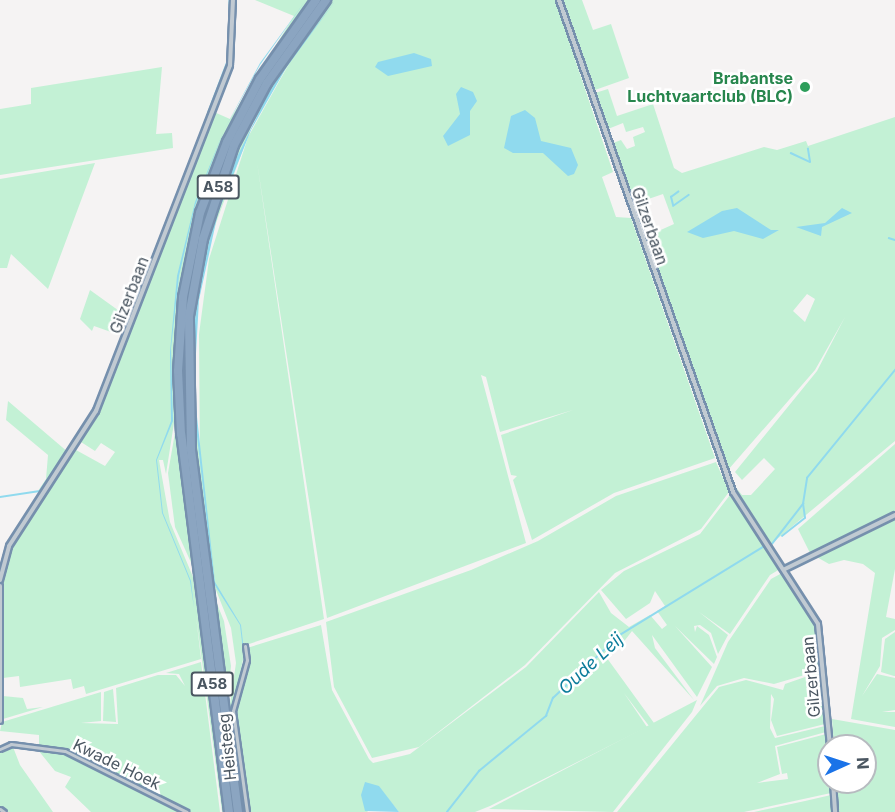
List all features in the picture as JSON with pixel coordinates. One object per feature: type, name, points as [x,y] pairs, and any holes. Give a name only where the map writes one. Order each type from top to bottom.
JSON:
[{"type":"highway","name":"A58","points":[[229,812],[181,434],[178,360],[183,297],[201,213],[227,142],[260,79],[316,0]]},
{"type":"highway","name":"A58","points":[[238,812],[191,449],[189,316],[205,231],[234,145],[267,82],[326,0]]},
{"type":"street","name":"Gilzerbaan","points":[[0,580],[9,546],[96,411],[230,65],[233,0]]},
{"type":"street","name":"Gilzerbaan","points":[[559,0],[719,460],[727,472],[732,493],[771,547],[820,631],[829,734]]},
{"type":"street","points":[[785,569],[895,515]]},
{"type":"street","points":[[0,586],[0,721]]},
{"type":"street","name":"Heisteeg","points":[[245,646],[247,660],[233,711],[247,812]]},
{"type":"street","name":"Kwade Hoek","points":[[0,749],[11,744],[65,751],[187,812]]},
{"type":"street","points":[[834,794],[835,812]]},
{"type":"street","points":[[0,809],[4,812]]},
{"type":"green space","points":[[255,0],[311,0],[245,98],[206,189],[178,310],[174,423],[166,474],[163,460],[159,460],[170,522],[193,577],[226,812],[222,812],[196,616],[201,659],[86,694],[84,686],[73,689],[71,679],[20,687],[19,676],[3,678],[1,575],[18,533],[76,450],[105,466],[115,452],[101,443],[95,451],[81,442],[96,419],[214,112],[230,119],[294,16]]},
{"type":"green space","points":[[317,0],[323,0],[296,36],[225,162],[204,225],[188,310],[185,373],[189,448],[236,812],[231,812],[185,455],[181,355],[185,301],[216,173],[250,101]]},
{"type":"green space","points":[[329,0],[555,0],[613,172],[602,177],[616,217],[631,218],[715,458],[614,493],[532,540],[513,480],[517,476],[511,475],[501,435],[573,410],[500,432],[486,377],[481,375],[526,543],[327,618],[257,162],[324,619],[246,645],[233,708],[246,812],[232,707],[230,711],[242,812],[229,711],[236,663],[231,628],[210,575],[190,402],[194,302],[207,232],[234,155],[265,92]],"holes":[[[294,55],[248,137],[209,259],[199,334],[200,463],[193,378],[194,326],[209,242],[252,125]]]},
{"type":"green space","points":[[562,0],[582,0],[593,30],[611,24],[629,78],[595,90]]},
{"type":"green space","points":[[162,67],[156,134],[172,133],[173,148],[0,175],[0,109],[31,104],[31,88]]},
{"type":"green space","points":[[608,89],[617,116],[653,104],[674,168],[682,173],[764,147],[777,150],[806,141],[808,146],[895,117],[895,441],[771,544],[734,485],[742,495],[751,495],[775,469],[764,458],[742,480],[735,472],[817,371],[845,317],[815,370],[728,470],[648,244],[660,240],[654,233],[674,224],[663,194],[634,204],[613,143],[621,140],[627,149],[635,146],[633,137],[645,132],[643,127],[626,132],[623,123],[608,129],[595,93]],"holes":[[[807,294],[815,299],[805,322],[793,311]]]},
{"type":"green space","points":[[95,163],[48,289],[11,254],[7,268],[0,268],[0,179]]},
{"type":"green space","points":[[90,290],[122,313],[111,332],[94,326],[92,331],[80,319]]},
{"type":"green space","points":[[8,401],[69,453],[43,490],[38,491],[46,479],[48,455],[6,420]]},
{"type":"green space","points":[[177,421],[193,567],[175,527],[168,473]]},
{"type":"green space","points":[[895,444],[895,514],[811,555],[798,529]]},
{"type":"green space","points":[[716,462],[729,492],[701,529],[615,573],[525,665],[419,747],[372,758],[334,687],[326,622],[471,570],[538,541],[616,496]]},
{"type":"green space","points":[[730,495],[780,569],[770,575],[730,634],[699,612],[728,635],[718,654],[711,633],[700,625],[694,626],[695,632],[697,626],[709,635],[717,657],[714,664],[675,626],[712,667],[697,697],[652,635],[655,648],[694,700],[632,631],[619,648],[614,643],[604,654],[654,723],[649,726],[624,693],[647,727],[490,806],[475,812],[399,812],[385,795],[367,812],[248,812],[234,711],[247,648],[321,625],[332,690],[369,759],[373,763],[410,754],[526,667],[599,592],[611,613],[629,627],[650,615],[662,629],[667,625],[657,611],[665,606],[655,591],[650,603],[626,619],[601,590],[624,571],[700,534]]},
{"type":"green space","points":[[895,517],[895,569],[886,617],[895,619],[895,630],[882,638],[880,666],[862,696],[877,674],[895,678],[895,710],[882,712],[895,712],[895,727],[851,719],[875,573],[863,564],[844,560],[829,564],[815,556]]},
{"type":"green space","points":[[782,573],[815,624],[822,681],[808,674],[774,684],[744,678],[717,686],[700,706],[728,642],[771,579]]},
{"type":"green space","points":[[213,594],[224,621],[231,666],[227,707]]},
{"type":"green space","points":[[895,632],[894,676],[881,672],[885,639]]},
{"type":"green space","points":[[201,662],[220,812],[189,812],[69,751],[39,747],[39,735],[0,731],[2,722],[101,692],[101,721],[81,723],[118,724],[116,688],[158,675],[176,675],[185,686],[179,674],[166,673]]},
{"type":"green space","points":[[808,676],[822,683],[825,724],[777,736],[771,720],[774,699],[771,694],[770,728],[775,738],[825,726],[826,732],[775,746],[780,774],[757,783],[788,779],[787,773],[782,774],[777,747],[817,736],[817,794],[826,794],[744,812],[617,812],[719,687],[746,680],[783,690],[785,684]]},
{"type":"green space","points":[[113,689],[116,722],[103,721],[104,692]]},
{"type":"green space","points":[[3,696],[23,698],[27,709],[43,707],[3,719]]},
{"type":"green space","points":[[697,700],[692,712],[613,812],[489,809]]},
{"type":"green space","points":[[832,719],[895,730],[895,812],[839,812],[838,794],[877,794],[877,734],[833,734]]},
{"type":"green space","points":[[13,747],[20,765],[53,812],[0,812],[0,751]]},
{"type":"green space","points":[[38,750],[67,754],[182,812],[91,812],[65,787],[71,777],[55,771]]},
{"type":"green space","points":[[831,795],[832,812],[754,812],[805,801]]},
{"type":"water","points":[[306,0],[260,65],[224,130],[260,63]]},
{"type":"water","points":[[336,0],[286,68],[251,130],[218,213],[199,300],[194,389],[215,582],[241,625],[245,660],[231,710],[244,812],[230,711],[244,659],[240,625],[214,584],[195,419],[193,386],[194,326],[209,242],[222,196],[237,157],[267,96],[287,64]]},
{"type":"water","points":[[414,53],[431,59],[432,66],[388,76],[375,67],[378,62]]},
{"type":"water","points":[[461,87],[473,92],[477,101],[470,111],[470,135],[448,146],[443,136],[460,114],[456,94]]},
{"type":"water","points":[[525,110],[535,118],[541,141],[571,148],[578,165],[574,174],[568,176],[543,153],[513,153],[504,148],[511,116]]},
{"type":"water","points":[[224,130],[195,206],[179,276],[171,348],[173,421],[157,460],[163,513],[191,581],[194,608],[190,581],[162,513],[156,460],[171,421],[170,352],[177,276],[195,202]]},
{"type":"water","points":[[737,208],[771,230],[779,230],[763,239],[734,231],[703,238],[687,232],[722,211]]},
{"type":"water","points":[[842,208],[852,213],[822,227],[821,236],[796,227],[825,223]]},
{"type":"water","points":[[365,782],[379,786],[399,812],[365,811],[361,795]]},
{"type":"waterway","points":[[230,0],[230,20]]},
{"type":"waterway","points":[[208,113],[228,60]]},
{"type":"waterway","points":[[124,333],[195,148]]},
{"type":"waterway","points":[[791,153],[810,162],[808,149]]},
{"type":"waterway","points":[[673,205],[671,197],[678,192]]},
{"type":"waterway","points":[[673,206],[689,195]]},
{"type":"waterway","points":[[889,238],[895,240]]},
{"type":"waterway","points":[[93,412],[122,337]]},
{"type":"waterway","name":"Oude Leij","points":[[772,544],[803,504],[807,478],[895,370]]},
{"type":"waterway","points":[[68,450],[74,441]]},
{"type":"waterway","points":[[0,497],[40,491],[67,451]]},
{"type":"waterway","name":"Oude Leij","points":[[782,536],[805,518],[803,504]]},
{"type":"waterway","name":"Oude Leij","points":[[447,812],[479,771],[546,716],[553,698],[620,635],[763,547]]},
{"type":"place","name":"Brabantse Luchtvaartclub (BLC)","points":[[805,87]]}]
